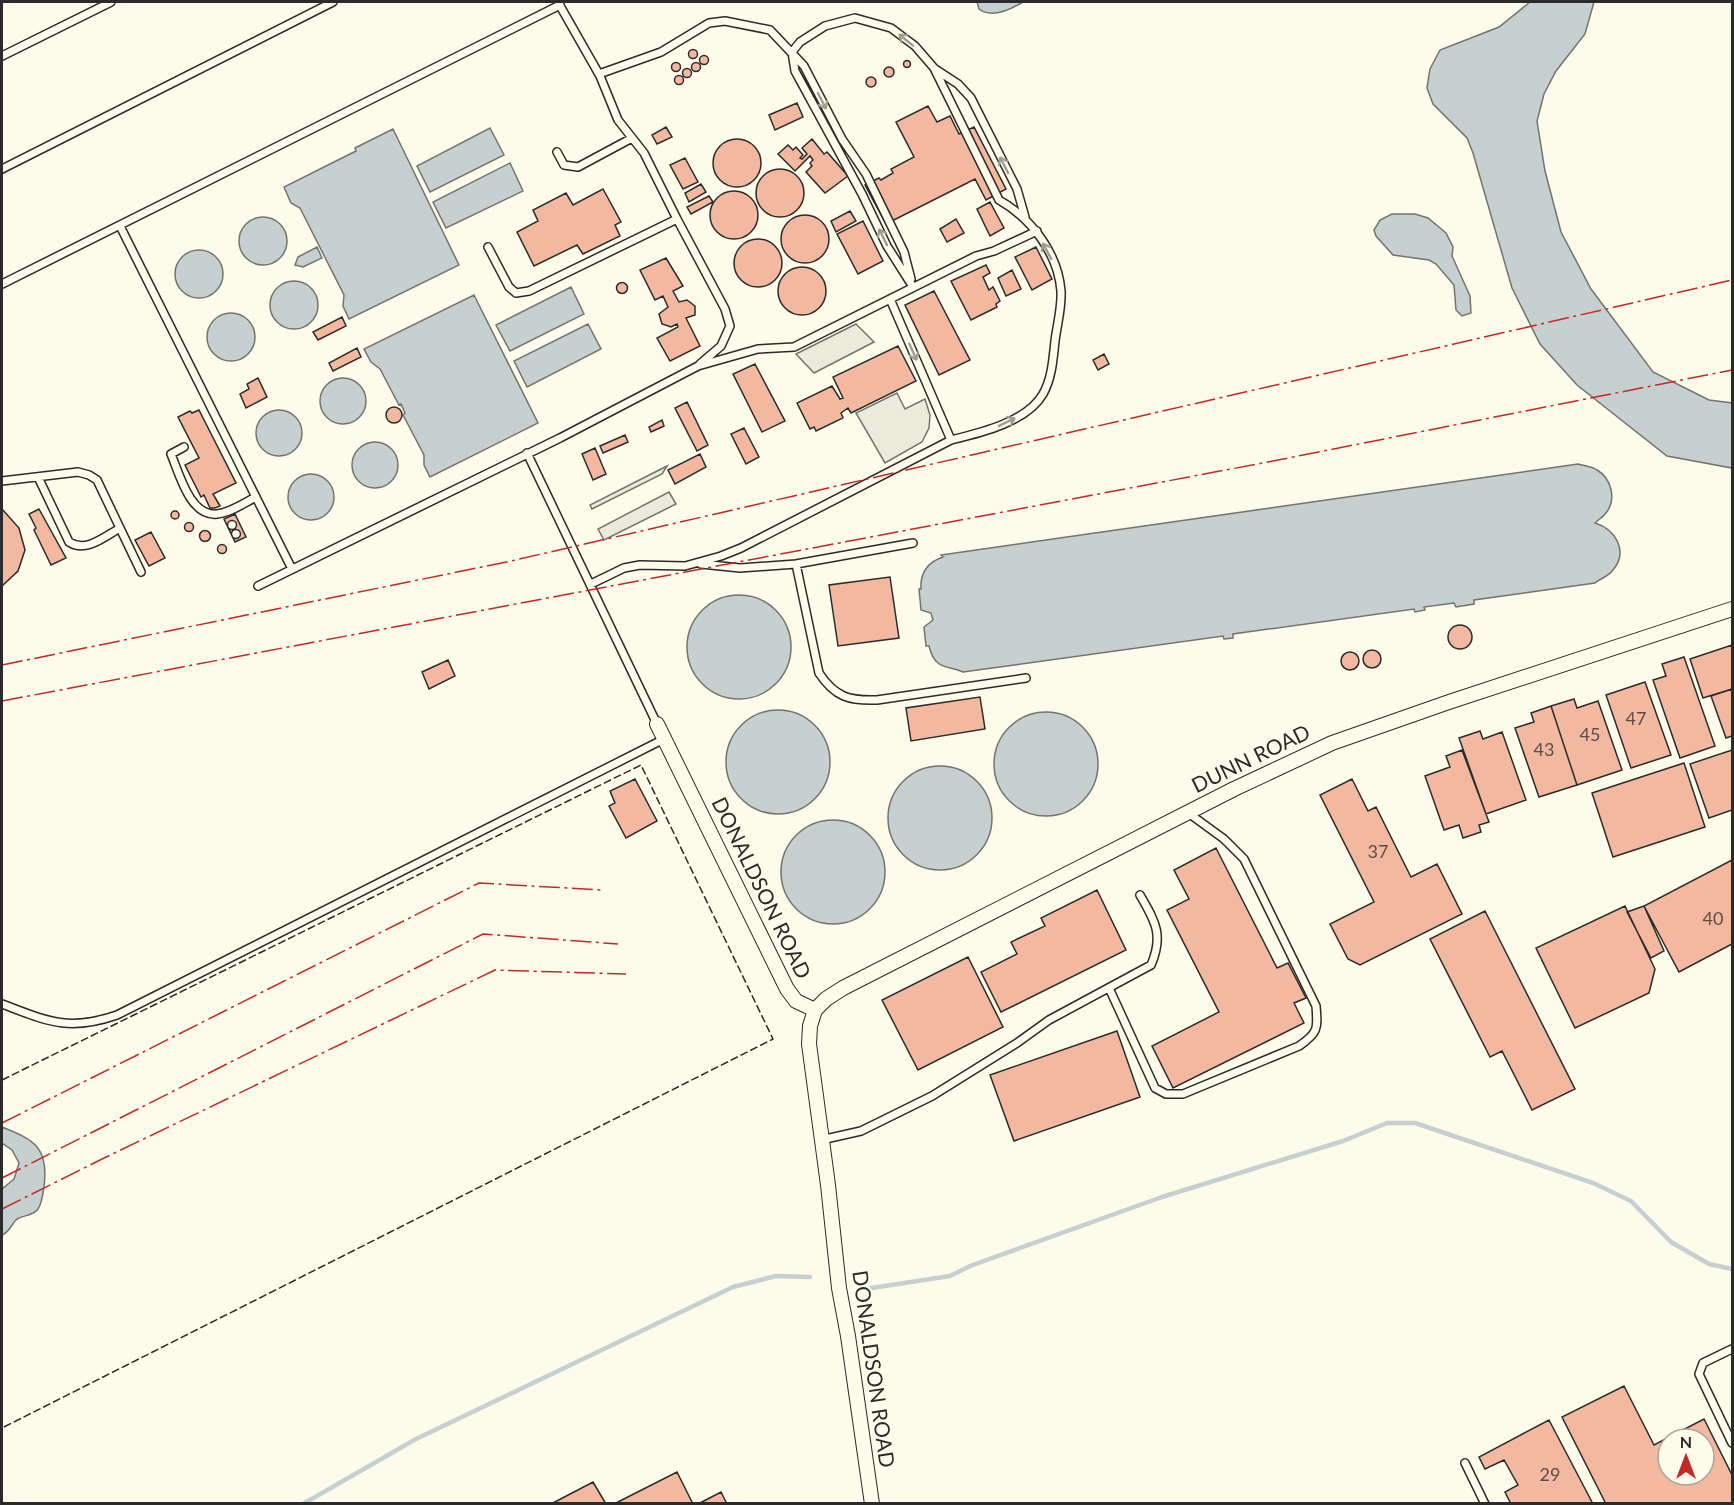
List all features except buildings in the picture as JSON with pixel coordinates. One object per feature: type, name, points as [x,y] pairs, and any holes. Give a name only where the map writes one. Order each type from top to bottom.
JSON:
[{"type":"street","name":"DUNN ROAD","points":[[815,1010],[826,999],[843,988],[1187,812],[1332,743],[1732,609]]},
{"type":"street","name":"DONALDSON ROAD","points":[[657,724],[787,989],[796,1001],[815,1010],[808,1044],[839,1287],[872,1503]]},
{"type":"lane","points":[[2,56],[111,2]]},
{"type":"lane","points":[[2,169],[333,2]]},
{"type":"lane","points":[[2,285],[559,4],[599,74],[618,120],[644,153],[725,309],[730,326],[721,346],[698,366]]},
{"type":"lane","points":[[591,584],[624,568],[640,565],[685,566],[741,548],[951,440],[985,432],[1026,413],[1043,395],[1052,372],[1061,292],[1058,272],[1037,231],[1014,208],[999,200],[934,68],[915,46],[891,28],[855,18],[825,26],[800,42],[792,52],[795,71],[887,246],[913,287]]},
{"type":"lane","points":[[599,74],[661,52],[709,23],[725,21],[770,30],[804,66],[842,140],[866,174],[904,252],[913,287]]},
{"type":"lane","points":[[934,68],[958,84],[970,98],[1017,189],[1025,220]]},
{"type":"lane","points":[[556,152],[564,165],[578,167],[632,138]]},
{"type":"lane","points":[[488,247],[509,287],[516,293],[529,291],[677,219]]},
{"type":"lane","points":[[120,226],[292,569]]},
{"type":"lane","points":[[258,586],[698,366],[758,350],[794,347],[976,255],[994,251],[1037,231]]},
{"type":"lane","points":[[890,299],[951,440]]},
{"type":"lane","points":[[184,447],[171,454],[193,504],[201,511],[215,515],[256,497]]},
{"type":"lane","name":"DONALDSON ROAD","points":[[527,453],[657,724]]},
{"type":"lane","points":[[2,481],[78,472],[97,480],[141,572]]},
{"type":"lane","points":[[38,477],[69,542],[75,546],[84,547],[120,528]]},
{"type":"lane","points":[[695,563],[741,568],[796,564],[913,543]]},
{"type":"lane","points":[[796,564],[819,673],[827,685],[839,694],[857,701],[877,700],[1026,678]]},
{"type":"lane","points":[[2,1004],[52,1023],[98,1022],[117,1015],[664,739]]},
{"type":"lane","points":[[1109,988],[1155,1088],[1167,1094],[1183,1094],[1299,1046],[1314,1036],[1317,1025],[1316,1006],[1244,859],[1224,839],[1187,812]]},
{"type":"lane","points":[[822,1140],[861,1131],[932,1096],[1017,1043],[1049,1020],[1151,965],[1159,937],[1155,920],[1140,895]]},
{"type":"lane","points":[[1732,1349],[1703,1363],[1699,1374],[1732,1443]]},
{"type":"lane","points":[[1465,1463],[1485,1503]]},
{"type":"shaded area","points":[[977,2],[1023,2],[1007,10],[990,13],[979,9]]},
{"type":"shaded area","points":[[1530,2],[1594,2],[1585,34],[1556,71],[1544,94],[1537,121],[1545,171],[1561,232],[1591,289],[1653,372],[1709,400],[1732,403],[1732,468],[1667,456],[1577,385],[1540,344],[1512,288],[1467,138],[1433,104],[1427,88],[1430,69],[1440,50],[1499,27]]},
{"type":"shaded area","points":[[490,128],[504,155],[430,192],[417,166]]},
{"type":"shaded area","points":[[393,129],[459,265],[349,319],[343,306],[344,295],[300,208],[291,203],[284,187],[356,151],[355,148]]},
{"type":"shaded area","points":[[510,163],[523,191],[446,228],[433,202]]},
{"type":"shaded area","points":[[1392,214],[1415,214],[1428,218],[1446,233],[1453,247],[1452,256],[1470,296],[1471,313],[1462,316],[1456,310],[1454,285],[1436,264],[1429,260],[1393,255],[1376,236],[1374,230],[1380,220]]},
{"type":"shaded area","points":[[258,217],[268,217],[280,224],[287,236],[287,246],[280,258],[268,265],[258,265],[243,254],[239,246],[239,236],[250,221]]},
{"type":"shaded area","points":[[317,247],[322,258],[303,267],[295,265],[298,257]]},
{"type":"shaded area","points":[[199,250],[216,257],[223,274],[216,291],[199,298],[182,291],[175,274],[182,257]]},
{"type":"shaded area","points":[[289,281],[299,281],[311,288],[318,300],[318,310],[311,322],[299,329],[289,329],[274,318],[270,310],[270,300],[281,285]]},
{"type":"shaded area","points":[[571,287],[584,314],[510,351],[496,325]]},
{"type":"shaded area","points":[[474,295],[538,423],[430,477],[424,465],[424,455],[403,415],[405,413],[401,404],[399,405],[380,369],[371,362],[364,349]]},
{"type":"shaded area","points":[[231,313],[248,320],[255,337],[248,354],[231,361],[214,354],[207,337],[214,320]]},
{"type":"shaded area","points":[[588,324],[601,349],[527,387],[514,361]]},
{"type":"shaded area","points":[[856,324],[874,342],[814,373],[796,354]]},
{"type":"shaded area","points":[[343,378],[359,385],[366,401],[359,417],[343,424],[327,417],[320,401],[327,385]]},
{"type":"shaded area","points":[[897,393],[905,409],[925,399],[930,415],[929,428],[922,442],[885,463],[856,413]]},
{"type":"shaded area","points":[[279,410],[295,417],[302,433],[295,449],[279,456],[263,449],[256,433],[263,417]]},
{"type":"shaded area","points":[[375,442],[391,449],[398,465],[391,481],[375,488],[359,481],[352,465],[359,449]]},
{"type":"shaded area","points":[[1578,464],[1597,470],[1609,483],[1611,502],[1605,514],[1595,523],[1614,535],[1620,548],[1618,563],[1613,570],[1595,583],[1474,600],[1474,604],[1456,607],[1454,603],[1424,607],[1425,610],[1415,612],[1414,609],[1233,634],[1233,638],[1224,639],[1223,636],[963,672],[938,663],[929,646],[926,646],[924,627],[933,620],[931,613],[921,610],[919,589],[921,589],[926,569],[943,557],[941,555]]},
{"type":"shaded area","points":[[667,466],[662,474],[592,509],[590,505]]},
{"type":"shaded area","points":[[311,474],[327,481],[334,497],[327,513],[311,520],[295,513],[288,497],[295,481]]},
{"type":"shaded area","points":[[669,492],[676,504],[604,540],[598,529]]},
{"type":"shaded area","points":[[739,595],[759,599],[768,604],[782,618],[787,627],[791,647],[787,667],[782,676],[768,690],[759,695],[739,699],[719,695],[710,690],[696,676],[691,667],[687,647],[691,627],[696,618],[710,604],[719,599]]},
{"type":"shaded area","points":[[778,710],[798,714],[807,719],[821,733],[826,742],[830,762],[826,782],[821,791],[807,805],[798,810],[778,814],[758,810],[749,805],[735,791],[730,782],[726,762],[730,742],[735,733],[749,719],[758,714]]},
{"type":"shaded area","points":[[1046,712],[1066,716],[1075,721],[1089,735],[1094,744],[1098,764],[1094,784],[1089,793],[1075,807],[1066,812],[1046,816],[1026,812],[1017,807],[1003,793],[998,784],[994,764],[998,744],[1003,735],[1017,721],[1026,716]]},
{"type":"shaded area","points":[[940,766],[960,770],[969,775],[983,789],[988,798],[992,818],[988,838],[983,847],[969,861],[960,866],[940,870],[920,866],[911,861],[897,847],[892,838],[888,818],[892,798],[897,789],[911,775],[920,770]]},
{"type":"shaded area","points":[[833,820],[853,824],[862,829],[876,843],[881,852],[885,872],[881,892],[876,901],[862,915],[853,920],[833,924],[813,920],[804,915],[790,901],[785,892],[781,872],[785,852],[790,843],[804,829],[813,824]]},
{"type":"shaded area","points":[[2,1127],[23,1136],[37,1147],[42,1154],[45,1174],[43,1195],[38,1209],[34,1213],[17,1219],[2,1235],[2,1189],[14,1179],[19,1163],[12,1150],[2,1143]]},
{"type":"waterway","points":[[865,1289],[950,1276],[970,1266],[1162,1197],[1343,1141],[1387,1123],[1415,1123],[1593,1183],[1631,1201],[1671,1242],[1709,1264],[1732,1269]]},
{"type":"waterway","points":[[303,1504],[416,1439],[733,1287],[776,1276],[810,1277]]},
{"type":"fence","points":[[2,1080],[641,765],[773,1039],[2,1428]]},
{"type":"power","points":[[2,665],[511,561],[1732,280]]},
{"type":"power","points":[[2,701],[1268,462],[1732,370]]},
{"type":"power","points":[[2,1123],[479,883],[602,890]]},
{"type":"power","points":[[2,1178],[483,934],[618,944]]},
{"type":"power","points":[[2,1209],[495,970],[626,974]]}]
